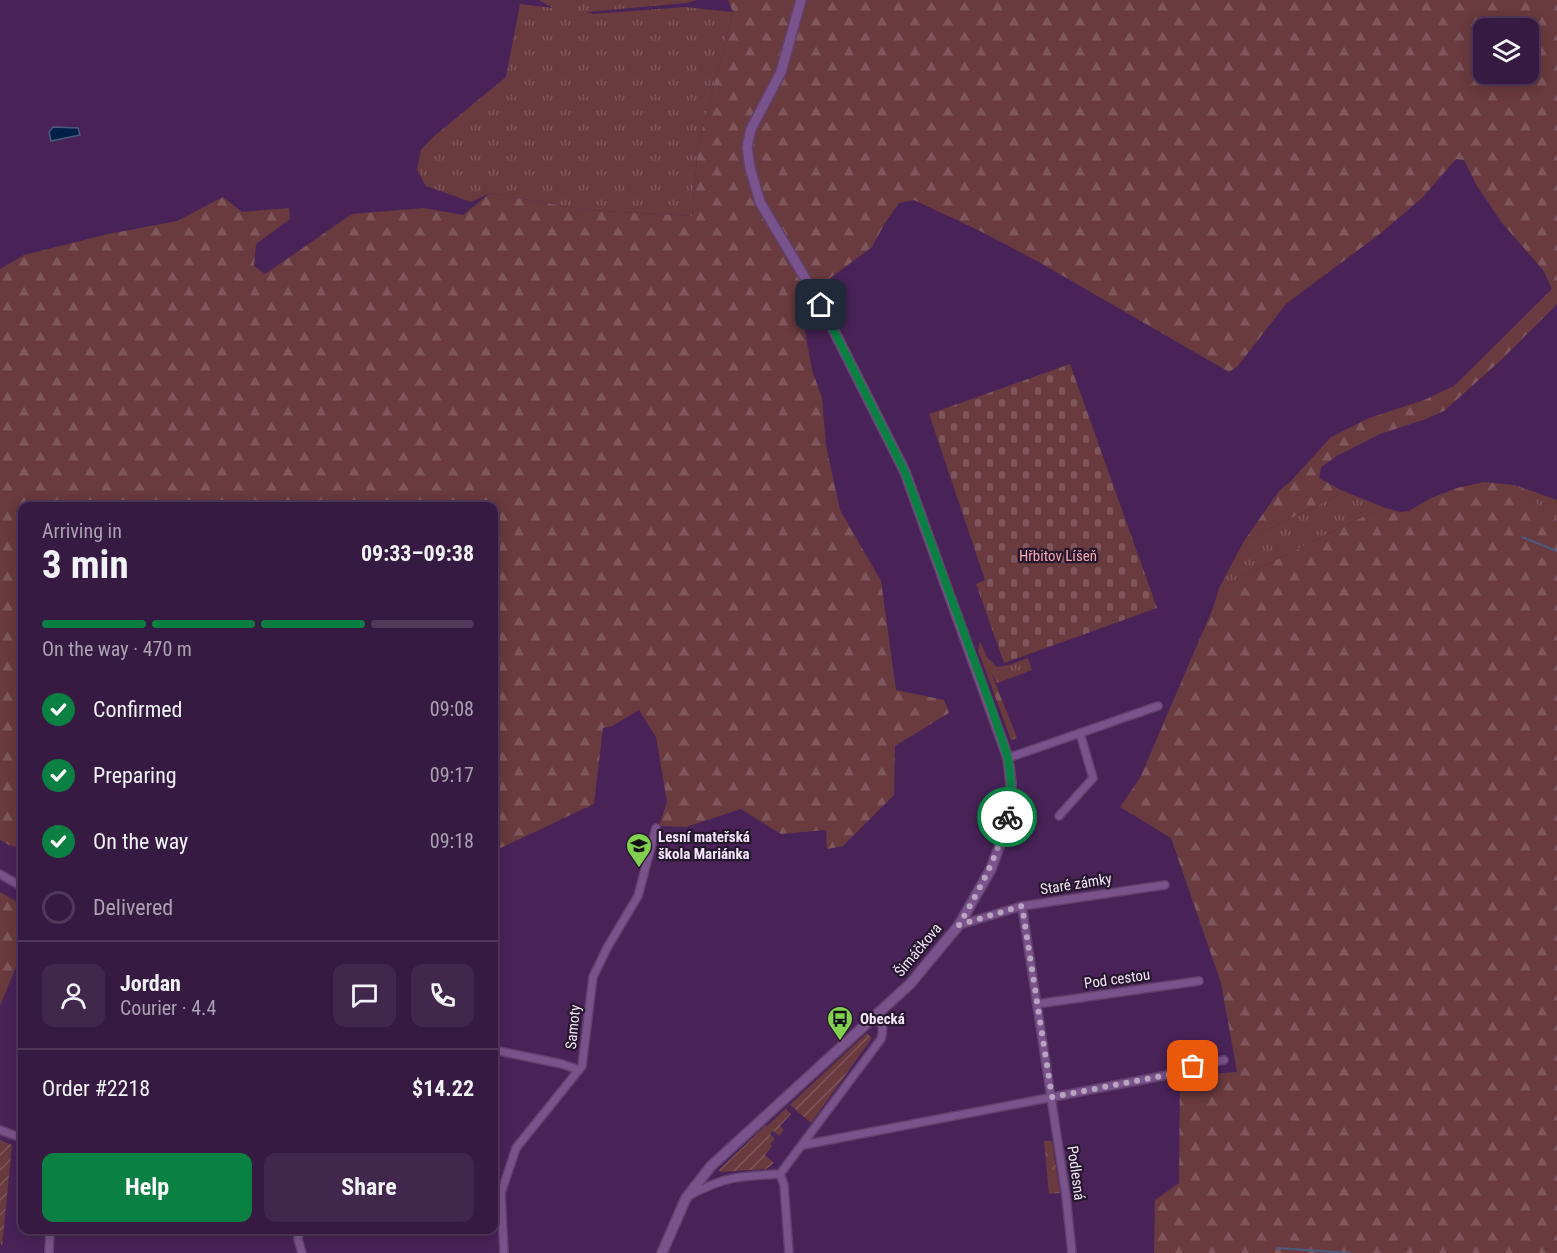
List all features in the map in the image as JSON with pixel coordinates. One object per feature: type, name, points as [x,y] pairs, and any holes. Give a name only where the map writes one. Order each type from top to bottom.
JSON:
[{"type":"street","name":"Šimáčkova","points":[[662,1253],[686,1198],[711,1166],[914,980],[959,925],[991,869],[1010,808],[1011,783],[1008,758],[905,472],[816,296],[760,202],[750,168],[747,147],[751,129],[781,72],[801,0]]},
{"type":"street","points":[[1008,758],[1158,706]]},
{"type":"street","points":[[1059,816],[1093,778],[1080,734]]},
{"type":"street","name":"Samoty","points":[[504,1253],[501,1193],[516,1148],[582,1066],[593,977],[606,948],[638,896],[656,828]]},
{"type":"street","points":[[0,874],[18,885]]},
{"type":"street","name":"Staré zámky","points":[[959,925],[1022,906],[1165,885]]},
{"type":"street","name":"Podlesná","points":[[1022,906],[1052,1097],[1072,1253]]},
{"type":"street","name":"Pod cestou","points":[[1037,1004],[1199,981]]},
{"type":"street","points":[[686,1198],[727,1178],[780,1174],[881,1040],[884,1030],[875,1016]]},
{"type":"street","points":[[498,1051],[562,1064],[579,1070]]},
{"type":"street","points":[[803,1144],[1178,1073],[1193,1066],[1224,1060]]},
{"type":"street","points":[[0,1130],[18,1137]]},
{"type":"street","points":[[780,1174],[784,1185],[789,1253]]},
{"type":"street","points":[[49,1253],[50,1234]]},
{"type":"street","points":[[298,1234],[302,1253]]},
{"type":"green space","points":[[539,0],[697,0],[686,3],[586,12],[593,14],[685,7],[733,12],[698,146],[692,216],[587,210],[490,193],[471,202],[426,186],[417,170],[421,150],[432,138],[506,77],[520,4],[553,8]]},
{"type":"green space","points":[[728,0],[1557,0],[1557,304],[1500,361],[1444,411],[1380,434],[1321,467],[1319,478],[1341,490],[1336,496],[1244,541],[1279,491],[1331,437],[1369,418],[1424,400],[1454,386],[1552,289],[1543,270],[1502,223],[1477,186],[1464,160],[1456,159],[1423,197],[1381,233],[1286,304],[1237,367],[1229,372],[1037,261],[914,200],[899,203],[872,247],[829,279],[822,292],[820,293],[812,279],[797,288],[812,370],[822,398],[826,445],[840,510],[881,581],[896,690],[944,700],[949,713],[895,746],[894,795],[843,846],[827,849],[826,830],[781,834],[741,809],[686,827],[659,826],[667,802],[656,737],[639,710],[612,726],[603,728],[594,804],[498,849],[498,502],[18,502],[18,848],[0,840],[0,269],[24,255],[108,234],[177,221],[223,197],[242,212],[289,208],[290,219],[256,244],[254,266],[265,274],[352,214],[424,208],[463,215],[490,193],[587,210],[692,216],[698,146],[733,12]]},
{"type":"green space","name":"Hřbitov Líšeň","points":[[1070,364],[1157,608],[1004,663],[976,584],[985,580],[929,414]]},
{"type":"green space","points":[[1484,482],[1515,485],[1557,521],[1557,1253],[1154,1253],[1155,1200],[1179,1183],[1180,1076],[1237,1072],[1221,983],[1171,838],[1120,807],[1140,778],[1213,608],[1219,588],[1383,507],[1400,512],[1409,511],[1431,498],[1457,488]]},
{"type":"green space","points":[[1515,485],[1557,500],[1557,521]]},
{"type":"green space","points":[[1341,490],[1383,507],[1219,588],[1244,541],[1336,496]]},
{"type":"green space","points":[[980,641],[987,657],[997,667],[1028,658],[1032,670],[997,683],[991,672],[987,674],[978,650]]},
{"type":"green space","points":[[991,672],[1017,738],[1011,740],[987,674]]},
{"type":"green space","points":[[0,892],[18,903],[18,962],[0,1006]]},
{"type":"green space","points":[[867,1033],[872,1038],[811,1123],[790,1105],[786,1109],[791,1114],[780,1126],[784,1130],[779,1136],[773,1131],[770,1134],[775,1139],[765,1155],[774,1163],[766,1169],[720,1172],[719,1170],[766,1125]]},
{"type":"green space","points":[[0,1140],[12,1145],[2,1246],[0,1242]]},
{"type":"green space","points":[[1044,1141],[1052,1141],[1060,1193],[1049,1194]]},
{"type":"water","points":[[53,127],[78,128],[80,135],[51,141],[49,132]]},
{"type":"waterway","points":[[1522,537],[1557,551]]},
{"type":"waterway","points":[[1277,1248],[1350,1253]]},
{"type":"way so far","points":[[1007,817],[991,869],[959,925],[1022,906],[1052,1097],[1178,1073],[1193,1066]]},
{"type":"place","name":"Lesní mateřská škola Mariánka","points":[[639,869]]},
{"type":"place","name":"Obecká","points":[[840,1042]]},
{"type":"route","points":[[821,305],[905,472],[990,704],[1008,758],[1011,783],[1010,808],[1007,817]]}]
